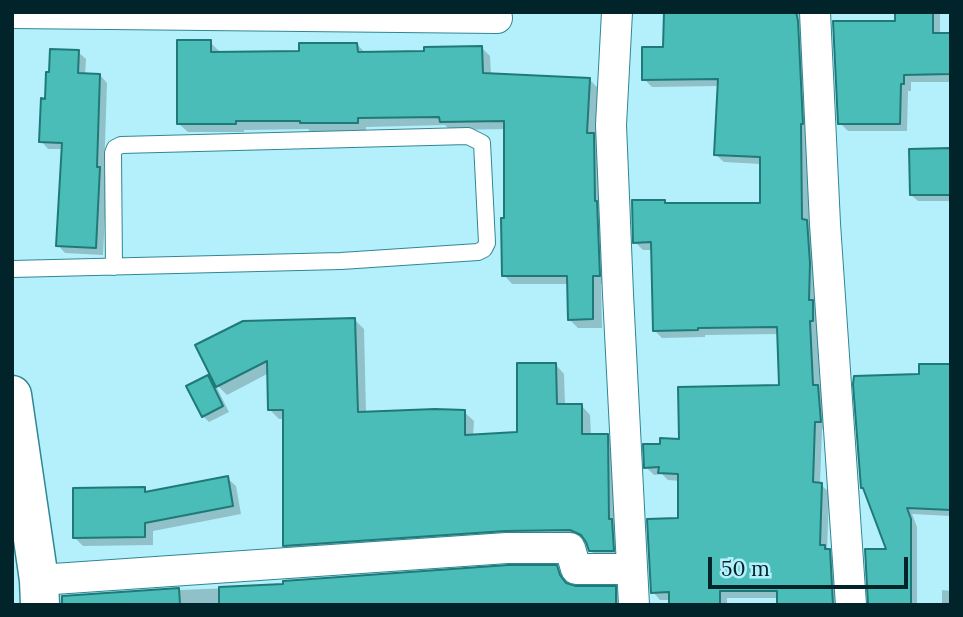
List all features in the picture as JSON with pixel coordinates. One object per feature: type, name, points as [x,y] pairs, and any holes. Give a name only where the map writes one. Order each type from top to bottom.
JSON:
[{"type":"main road","points":[[12,396],[39,593]]},
{"type":"street","points":[[617,12],[611,125],[634,605]]},
{"type":"street","points":[[815,12],[825,224],[852,605]]},
{"type":"street","points":[[12,13],[497,19]]},
{"type":"street","points":[[39,593],[507,548],[570,548],[576,569],[632,569]]},
{"type":"lane","points":[[12,270],[341,261],[478,252],[484,249],[487,243],[482,144],[468,136],[121,145],[115,148],[113,153],[114,267]]},
{"type":"building","points":[[664,12],[796,12],[803,124],[802,219],[807,220],[809,300],[813,300],[813,321],[810,321],[813,385],[818,385],[821,422],[815,422],[813,482],[822,483],[820,545],[830,549],[833,605],[777,605],[777,591],[720,591],[720,605],[669,605],[669,592],[651,593],[647,519],[678,518],[678,474],[658,473],[659,467],[644,468],[643,444],[660,444],[660,438],[679,439],[678,387],[779,385],[777,327],[653,331],[651,242],[633,243],[632,200],[665,200],[665,203],[760,203],[760,157],[714,155],[718,79],[642,80],[642,47],[663,47]]},
{"type":"building","points":[[895,12],[933,12],[933,33],[951,33],[951,74],[904,75],[904,84],[901,84],[900,124],[838,124],[833,21],[895,21]]},
{"type":"building","points":[[177,40],[211,40],[211,52],[299,51],[299,43],[357,43],[358,52],[424,51],[424,47],[482,46],[483,73],[590,78],[587,133],[594,133],[600,276],[593,276],[593,319],[568,320],[567,276],[502,276],[504,121],[440,122],[439,117],[358,118],[358,123],[236,121],[236,124],[177,124]]},
{"type":"building","points":[[50,49],[79,50],[78,73],[100,74],[97,167],[100,167],[96,248],[56,246],[62,143],[39,142],[41,98],[45,99]]},
{"type":"building","points":[[951,148],[951,195],[910,195],[909,149]]},
{"type":"building","points":[[355,318],[358,412],[465,410],[465,435],[517,432],[517,363],[556,363],[557,404],[582,404],[582,434],[608,434],[609,519],[612,519],[614,551],[589,551],[581,535],[570,530],[506,531],[283,546],[283,410],[268,410],[267,361],[216,387],[195,345],[243,321]]},
{"type":"building","points":[[919,364],[951,364],[951,510],[907,508],[911,519],[911,605],[868,605],[865,549],[886,549],[861,488],[854,376],[919,374]]},
{"type":"building","points":[[208,375],[223,406],[202,417],[186,386]]},
{"type":"building","points":[[228,476],[233,506],[145,523],[145,537],[73,538],[73,488],[145,487],[145,492]]},
{"type":"building","points":[[508,565],[557,565],[566,583],[576,586],[616,586],[616,605],[219,605],[219,587]]},
{"type":"building","points":[[179,588],[180,605],[62,605],[62,596]]}]
